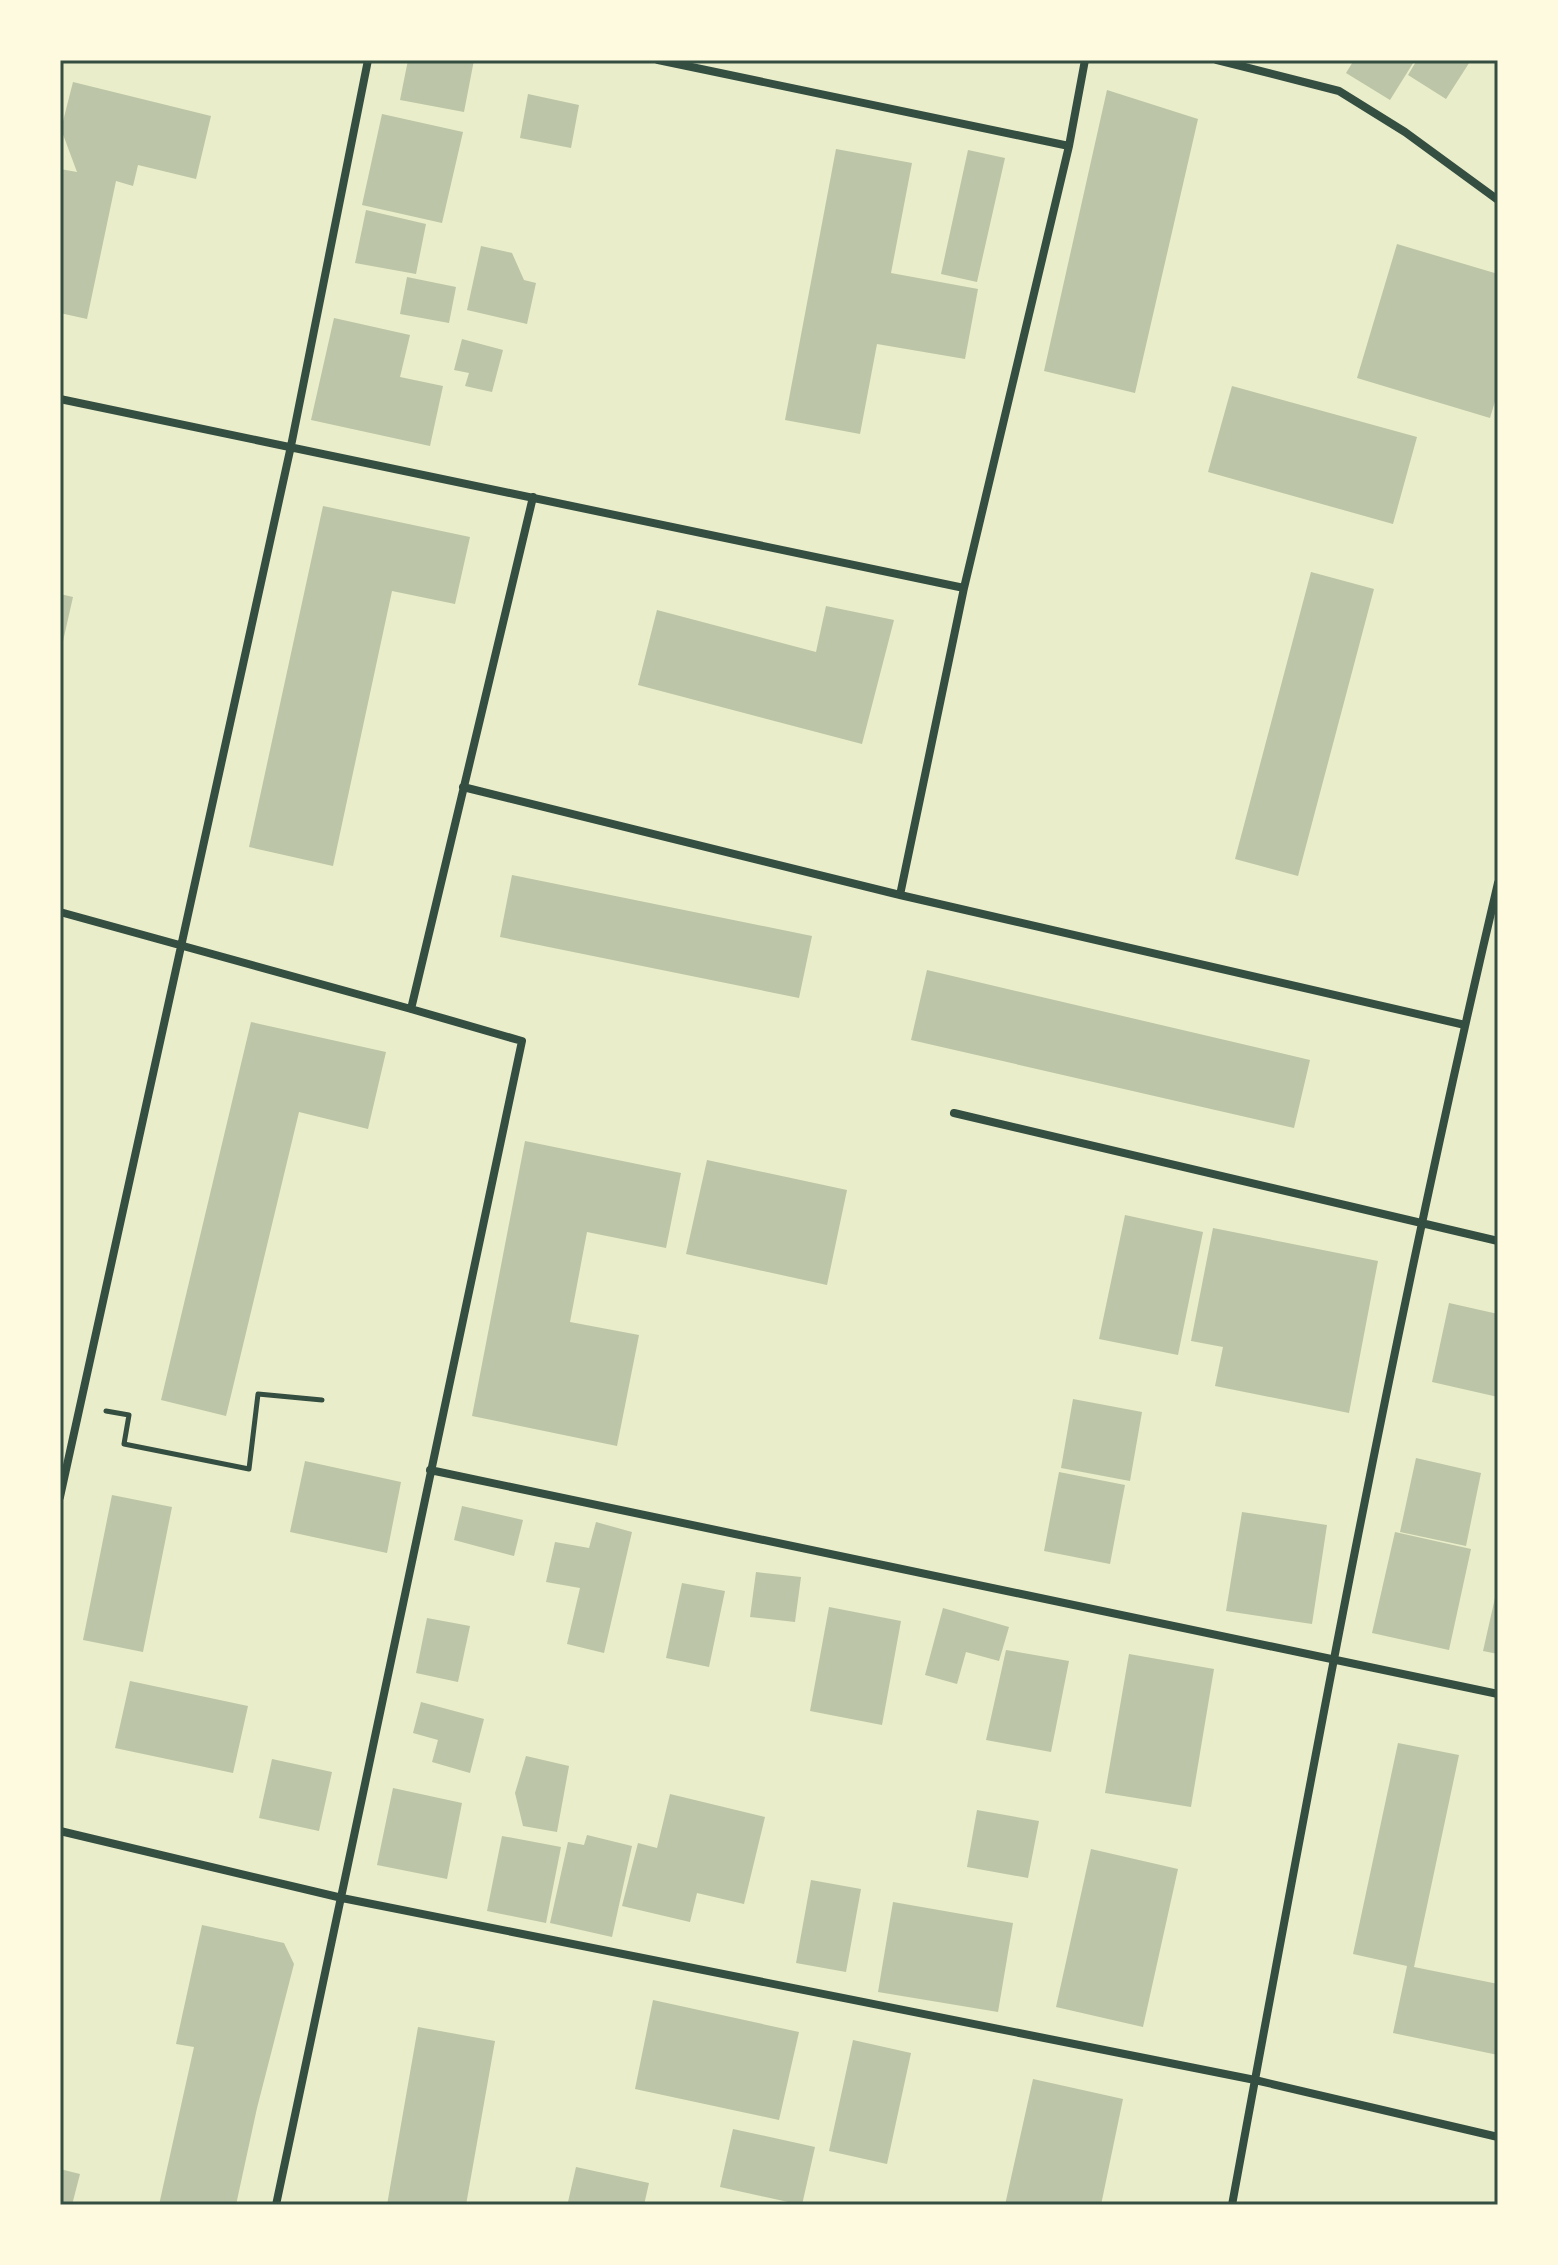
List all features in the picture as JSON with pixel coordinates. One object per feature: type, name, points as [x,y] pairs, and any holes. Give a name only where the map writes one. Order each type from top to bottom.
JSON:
[{"type":"street","points":[[60,1497],[184,945],[291,446],[368,60]]},
{"type":"street","points":[[658,60],[1069,146]]},
{"type":"street","points":[[900,895],[964,588],[1069,146],[1085,60]]},
{"type":"street","points":[[1217,60],[1339,91],[1405,132],[1498,200]]},
{"type":"street","points":[[60,399],[964,588]]},
{"type":"street","points":[[411,1009],[533,497]]},
{"type":"street","points":[[463,787],[900,895],[1465,1025]]},
{"type":"street","points":[[1232,2205],[1332,1661],[1422,1223],[1498,883]]},
{"type":"street","points":[[60,912],[522,1041],[276,2205]]},
{"type":"street","points":[[954,1113],[1498,1241]]},
{"type":"street","points":[[430,1470],[1498,1694]]},
{"type":"street","points":[[60,1831],[342,1898],[1255,2080],[1498,2137]]},
{"type":"path","points":[[81,1406],[129,1415],[124,1444],[249,1469],[258,1394],[322,1400]]},
{"type":"building","points":[[408,60],[474,60],[464,112],[400,100]]},
{"type":"building","points":[[1354,60],[1415,60],[1390,100],[1346,73]]},
{"type":"building","points":[[1417,60],[1471,60],[1446,99],[1408,75]]},
{"type":"building","points":[[73,82],[211,116],[196,179],[138,165],[133,186],[116,181],[87,319],[60,313],[60,169],[77,172],[61,129]]},
{"type":"building","points":[[1107,90],[1198,119],[1135,393],[1044,371]]},
{"type":"building","points":[[528,94],[579,105],[571,148],[520,138]]},
{"type":"building","points":[[382,114],[463,132],[442,223],[362,205]]},
{"type":"building","points":[[836,149],[912,163],[891,273],[978,289],[965,359],[877,344],[860,434],[785,420]]},
{"type":"building","points":[[968,150],[1005,158],[977,282],[941,274]]},
{"type":"building","points":[[366,210],[426,224],[416,274],[355,263]]},
{"type":"building","points":[[1397,244],[1498,274],[1498,391],[1490,418],[1357,378]]},
{"type":"building","points":[[481,246],[512,253],[524,280],[536,283],[527,324],[467,310]]},
{"type":"building","points":[[407,277],[456,287],[449,323],[400,314]]},
{"type":"building","points":[[334,318],[410,335],[400,377],[443,386],[430,446],[311,420]]},
{"type":"building","points":[[462,339],[503,350],[492,392],[465,386],[469,373],[454,370]]},
{"type":"building","points":[[1232,386],[1417,437],[1393,524],[1208,472]]},
{"type":"building","points":[[323,506],[470,537],[455,604],[392,591],[333,866],[249,847]]},
{"type":"building","points":[[1311,572],[1374,589],[1298,876],[1235,859]]},
{"type":"building","points":[[60,594],[73,597],[61,650],[60,650]]},
{"type":"building","points":[[826,606],[894,620],[862,744],[638,685],[657,610],[816,652]]},
{"type":"building","points":[[512,875],[812,936],[799,998],[500,937]]},
{"type":"building","points":[[927,970],[1310,1060],[1294,1128],[911,1040]]},
{"type":"building","points":[[251,1022],[386,1052],[368,1129],[299,1112],[226,1416],[161,1400]]},
{"type":"building","points":[[525,1141],[681,1173],[666,1248],[587,1232],[570,1322],[639,1335],[617,1446],[472,1416]]},
{"type":"building","points":[[707,1160],[847,1190],[827,1285],[686,1254]]},
{"type":"building","points":[[1125,1215],[1203,1232],[1178,1355],[1099,1339]]},
{"type":"building","points":[[1213,1228],[1378,1261],[1349,1413],[1215,1386],[1223,1347],[1191,1341]]},
{"type":"building","points":[[1449,1303],[1498,1314],[1498,1397],[1432,1382]]},
{"type":"building","points":[[1073,1399],[1142,1412],[1130,1481],[1061,1468]]},
{"type":"building","points":[[1416,1458],[1481,1473],[1466,1546],[1400,1532]]},
{"type":"building","points":[[305,1461],[401,1482],[387,1553],[290,1532]]},
{"type":"building","points":[[1059,1472],[1125,1485],[1110,1564],[1044,1551]]},
{"type":"building","points":[[112,1495],[172,1507],[143,1652],[83,1640]]},
{"type":"building","points":[[462,1506],[523,1520],[514,1556],[454,1540]]},
{"type":"building","points":[[1242,1512],[1327,1525],[1312,1624],[1226,1611]]},
{"type":"building","points":[[596,1522],[632,1532],[604,1653],[567,1644],[580,1588],[546,1582],[555,1542],[589,1548]]},
{"type":"building","points":[[1395,1532],[1471,1549],[1449,1650],[1372,1633]]},
{"type":"building","points":[[756,1572],[801,1577],[795,1622],[750,1617]]},
{"type":"building","points":[[682,1583],[725,1591],[709,1667],[666,1658]]},
{"type":"building","points":[[1498,1589],[1498,1654],[1483,1651]]},
{"type":"building","points":[[829,1607],[901,1621],[882,1725],[810,1711]]},
{"type":"building","points":[[943,1608],[1009,1627],[999,1661],[966,1652],[957,1684],[925,1675]]},
{"type":"building","points":[[427,1618],[470,1626],[458,1682],[416,1673]]},
{"type":"building","points":[[1006,1650],[1069,1661],[1051,1752],[986,1740]]},
{"type":"building","points":[[1129,1654],[1214,1669],[1191,1807],[1105,1793]]},
{"type":"building","points":[[130,1681],[248,1706],[233,1773],[115,1748]]},
{"type":"building","points":[[421,1702],[484,1719],[470,1773],[432,1762],[438,1740],[413,1733]]},
{"type":"building","points":[[1398,1743],[1459,1755],[1414,1967],[1498,1984],[1498,2055],[1393,2033],[1407,1966],[1353,1954]]},
{"type":"building","points":[[526,1756],[569,1766],[557,1832],[523,1826],[515,1793]]},
{"type":"building","points":[[272,1759],[332,1772],[319,1831],[259,1818]]},
{"type":"building","points":[[393,1788],[462,1803],[447,1879],[377,1865]]},
{"type":"building","points":[[670,1794],[765,1817],[744,1904],[697,1893],[690,1922],[622,1906],[638,1843],[657,1848]]},
{"type":"building","points":[[977,1810],[1039,1821],[1028,1878],[967,1867]]},
{"type":"building","points":[[587,1835],[632,1846],[612,1937],[550,1923],[568,1842],[584,1845]]},
{"type":"building","points":[[502,1836],[561,1847],[546,1923],[487,1911]]},
{"type":"building","points":[[1091,1849],[1178,1869],[1143,2027],[1056,2007]]},
{"type":"building","points":[[811,1880],[861,1889],[846,1972],[796,1963]]},
{"type":"building","points":[[893,1902],[1013,1923],[998,2012],[878,1992]]},
{"type":"building","points":[[202,1925],[284,1943],[294,1964],[236,2205],[159,2205],[194,2047],[176,2044]]},
{"type":"building","points":[[653,2000],[799,2032],[779,2120],[635,2089]]},
{"type":"building","points":[[418,2027],[495,2041],[466,2205],[387,2205]]},
{"type":"building","points":[[853,2040],[911,2053],[887,2164],[829,2151]]},
{"type":"building","points":[[1033,2079],[1123,2099],[1101,2205],[1005,2205]]},
{"type":"building","points":[[733,2129],[815,2147],[802,2205],[720,2187]]},
{"type":"building","points":[[576,2167],[649,2183],[644,2205],[580,2205],[568,2202]]},
{"type":"building","points":[[60,2169],[80,2174],[72,2205],[60,2205]]}]
